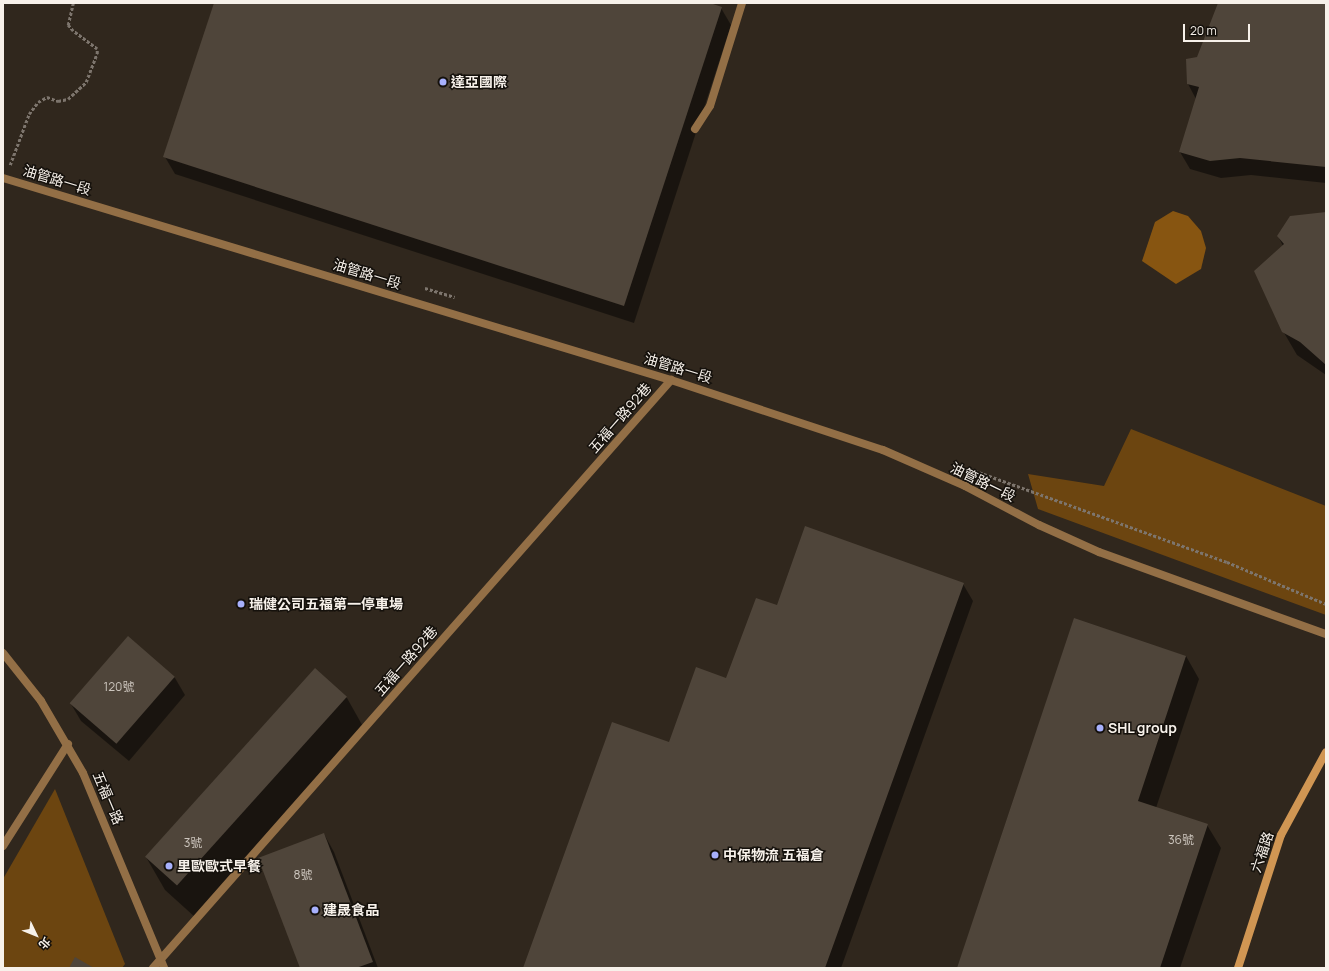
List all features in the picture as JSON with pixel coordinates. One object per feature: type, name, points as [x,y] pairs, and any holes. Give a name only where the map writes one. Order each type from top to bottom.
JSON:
[{"type":"street","points":[[695,129],[710,106],[742,3]]},
{"type":"street","name":"油管路一段","points":[[3,178],[671,380],[883,450],[965,486],[1039,525],[1099,552],[1326,634]]},
{"type":"street","name":"五福一路92巷","points":[[153,968],[671,380]]},
{"type":"street","name":"五福一路","points":[[3,652],[41,701],[68,744],[83,774],[164,968]]},
{"type":"street","points":[[3,846],[68,744]]},
{"type":"street","name":"六福路","points":[[1238,968],[1281,835],[1326,752]]},
{"type":"path","points":[[10,165],[29,114],[38,102],[47,97],[58,101],[68,99],[86,82],[97,49],[72,31],[68,24],[73,3]]},
{"type":"path","points":[[964,467],[1227,562],[1326,604]]},
{"type":"shaded area","points":[[1173,211],[1188,216],[1201,231],[1206,248],[1201,269],[1176,284],[1142,261],[1155,222]]},
{"type":"shaded area","points":[[1131,429],[1326,506],[1326,615],[1038,509],[1028,474],[1104,486]]},
{"type":"shaded area","points":[[55,789],[125,964],[122,968],[3,968],[3,879]]},
{"type":"building","name":"達亞國際","points":[[214,3],[710,3],[722,7],[624,306],[163,157]]},
{"type":"building","points":[[1218,3],[1326,3],[1326,167],[1240,158],[1210,161],[1179,152],[1199,87],[1187,84],[1186,59],[1197,57]]},
{"type":"building","points":[[1326,212],[1326,365],[1300,342],[1282,332],[1254,271],[1284,244],[1277,236],[1290,216]]},
{"type":"building","name":"中保物流 五福倉","points":[[805,526],[964,583],[825,968],[523,968],[612,722],[669,742],[696,667],[726,678],[756,598],[777,605]]},
{"type":"building","name":"SHL group","points":[[1074,618],[1186,656],[1138,801],[1208,824],[1160,968],[957,968]]},
{"type":"building","points":[[128,636],[175,677],[116,744],[70,703]]},
{"type":"building","points":[[315,668],[347,697],[177,886],[145,857]]},
{"type":"building","name":"建晟食品","points":[[324,833],[373,962],[356,968],[300,968],[258,858]]},
{"type":"building","points":[[75,957],[94,968],[69,968]]},
{"type":"place","name":"達亞國際","points":[[443,82]]},
{"type":"place","name":"瑞健公司五福第一停車場","points":[[241,604]]},
{"type":"place","name":"SHL group","points":[[1100,728]]},
{"type":"place","name":"中保物流 五福倉","points":[[715,855]]},
{"type":"place","name":"里歐歐式早餐","points":[[169,866]]},
{"type":"place","name":"建晟食品","points":[[315,910]]}]
